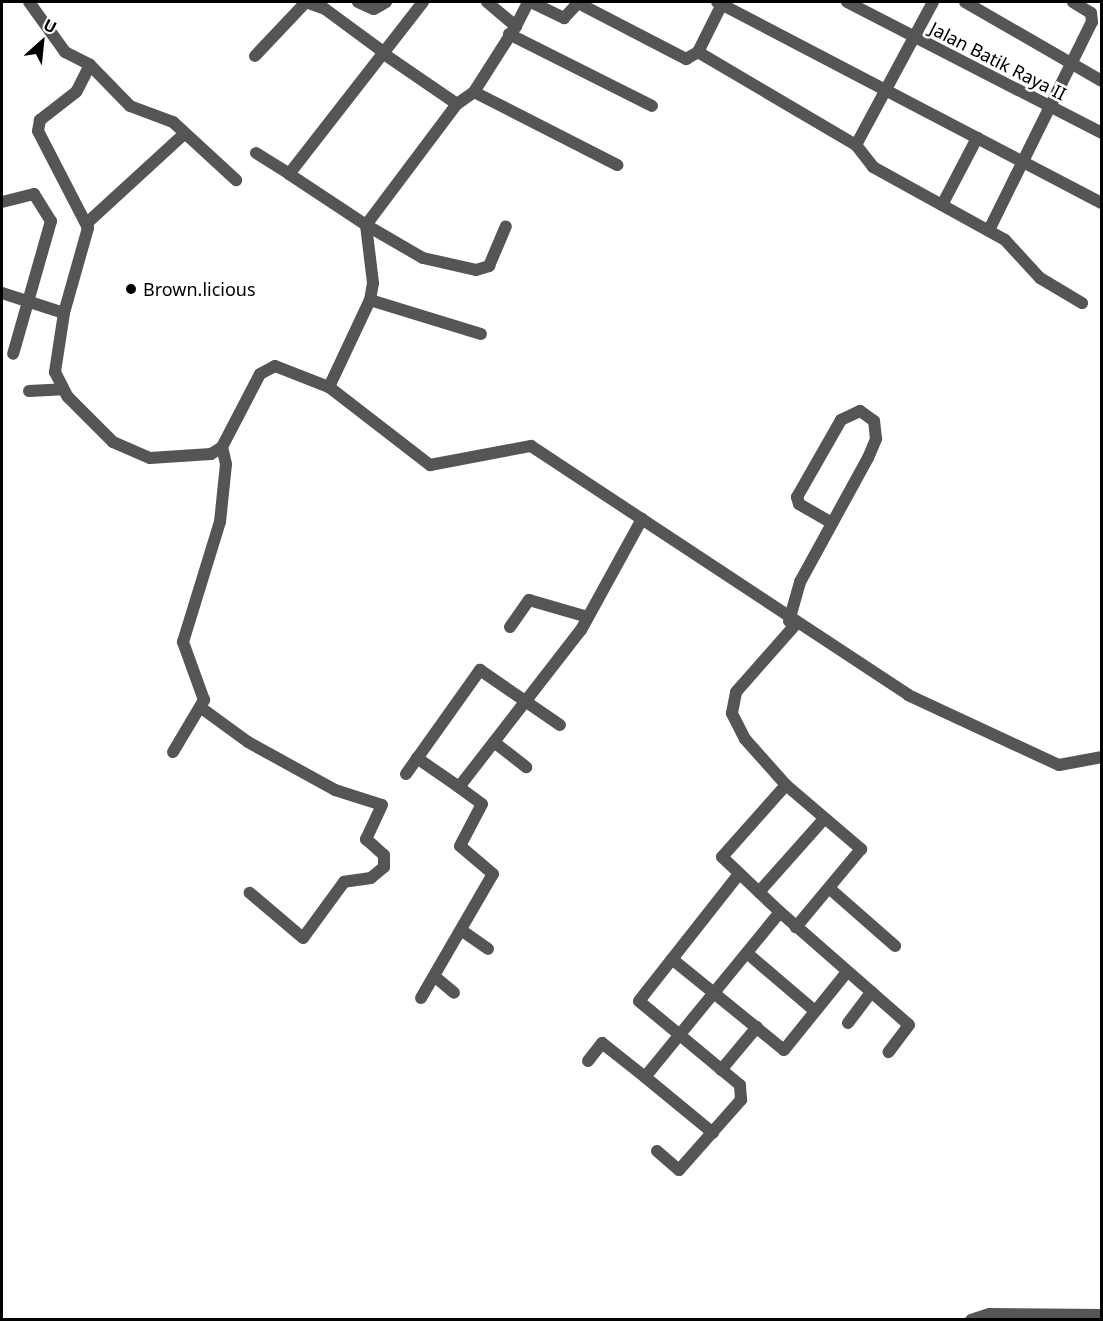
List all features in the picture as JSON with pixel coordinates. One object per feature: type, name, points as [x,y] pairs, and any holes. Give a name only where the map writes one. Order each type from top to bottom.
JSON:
[{"type":"street","points":[[29,2],[66,52],[90,65],[130,106],[173,122],[183,135],[236,180]]},
{"type":"street","points":[[255,56],[306,2],[325,9],[457,104]]},
{"type":"street","points":[[358,2],[374,9],[386,2]]},
{"type":"street","points":[[290,174],[423,2]]},
{"type":"street","points":[[487,2],[513,30],[652,106]]},
{"type":"street","points":[[329,387],[370,300],[373,283],[366,225],[457,104],[474,92],[530,2],[564,18],[579,2],[677,56],[689,59],[698,52],[721,2],[1101,203]]},
{"type":"street","name":"Jalan Batik Raya II","points":[[847,2],[1101,133]]},
{"type":"street","points":[[856,145],[933,2]]},
{"type":"street","points":[[965,2],[1101,81]]},
{"type":"street","points":[[989,230],[1073,63],[1094,16],[1073,2]]},
{"type":"street","points":[[698,52],[856,145],[873,167],[989,230],[1040,278],[1082,303]]},
{"type":"street","points":[[87,223],[38,131],[40,120],[76,92],[90,65]]},
{"type":"street","points":[[474,92],[616,165]]},
{"type":"street","points":[[183,135],[87,223],[64,313],[55,372],[63,389],[90,423],[130,453],[175,460],[198,458],[222,447],[267,368],[329,387],[424,463],[443,465],[531,446],[642,519],[792,623],[908,695],[1059,765],[1101,757]]},
{"type":"street","points":[[942,205],[976,138]]},
{"type":"street","points":[[256,153],[366,225],[423,258],[476,270],[489,266],[506,226]]},
{"type":"street","points":[[2,202],[34,194],[51,221],[13,354]]},
{"type":"street","points":[[2,293],[64,313]]},
{"type":"street","points":[[370,300],[481,334]]},
{"type":"street","points":[[29,391],[63,389]]},
{"type":"street","points":[[796,927],[861,849],[786,785],[745,739],[732,713],[736,692],[792,623],[800,582],[876,439],[874,421],[860,411],[842,420],[797,497],[799,504],[831,523]]},
{"type":"street","points":[[173,752],[200,707],[204,696],[183,642],[220,522],[226,464],[222,447]]},
{"type":"street","points":[[459,787],[588,617],[642,519]]},
{"type":"street","points":[[510,627],[529,600],[588,617]]},
{"type":"street","points":[[406,774],[480,670],[560,725]]},
{"type":"street","points":[[200,707],[248,742],[335,790],[381,805],[366,839],[384,855],[384,867],[371,878],[344,882],[303,938],[250,893]]},
{"type":"street","points":[[494,742],[526,767]]},
{"type":"street","points":[[417,758],[482,804],[460,846],[493,874],[421,998]]},
{"type":"street","points":[[786,785],[722,857],[796,927],[909,1025],[889,1052]]},
{"type":"street","points":[[759,892],[824,819]]},
{"type":"street","points":[[657,1151],[679,1170],[741,1100],[740,1085],[639,1000],[739,874]]},
{"type":"street","points":[[829,888],[895,946]]},
{"type":"street","points":[[645,1077],[780,912]]},
{"type":"street","points":[[461,930],[488,949]]},
{"type":"street","points":[[747,953],[815,1011]]},
{"type":"street","points":[[672,959],[784,1050],[847,972]]},
{"type":"street","points":[[434,976],[454,993]]},
{"type":"street","points":[[848,1023],[871,992]]},
{"type":"street","points":[[721,1070],[757,1027]]},
{"type":"street","points":[[588,1061],[603,1043],[713,1132]]},
{"type":"street","points":[[971,1320],[990,1314],[1015,1318],[1101,1315]]},
{"type":"place","name":"Brown.licious","points":[[131,289]]}]
